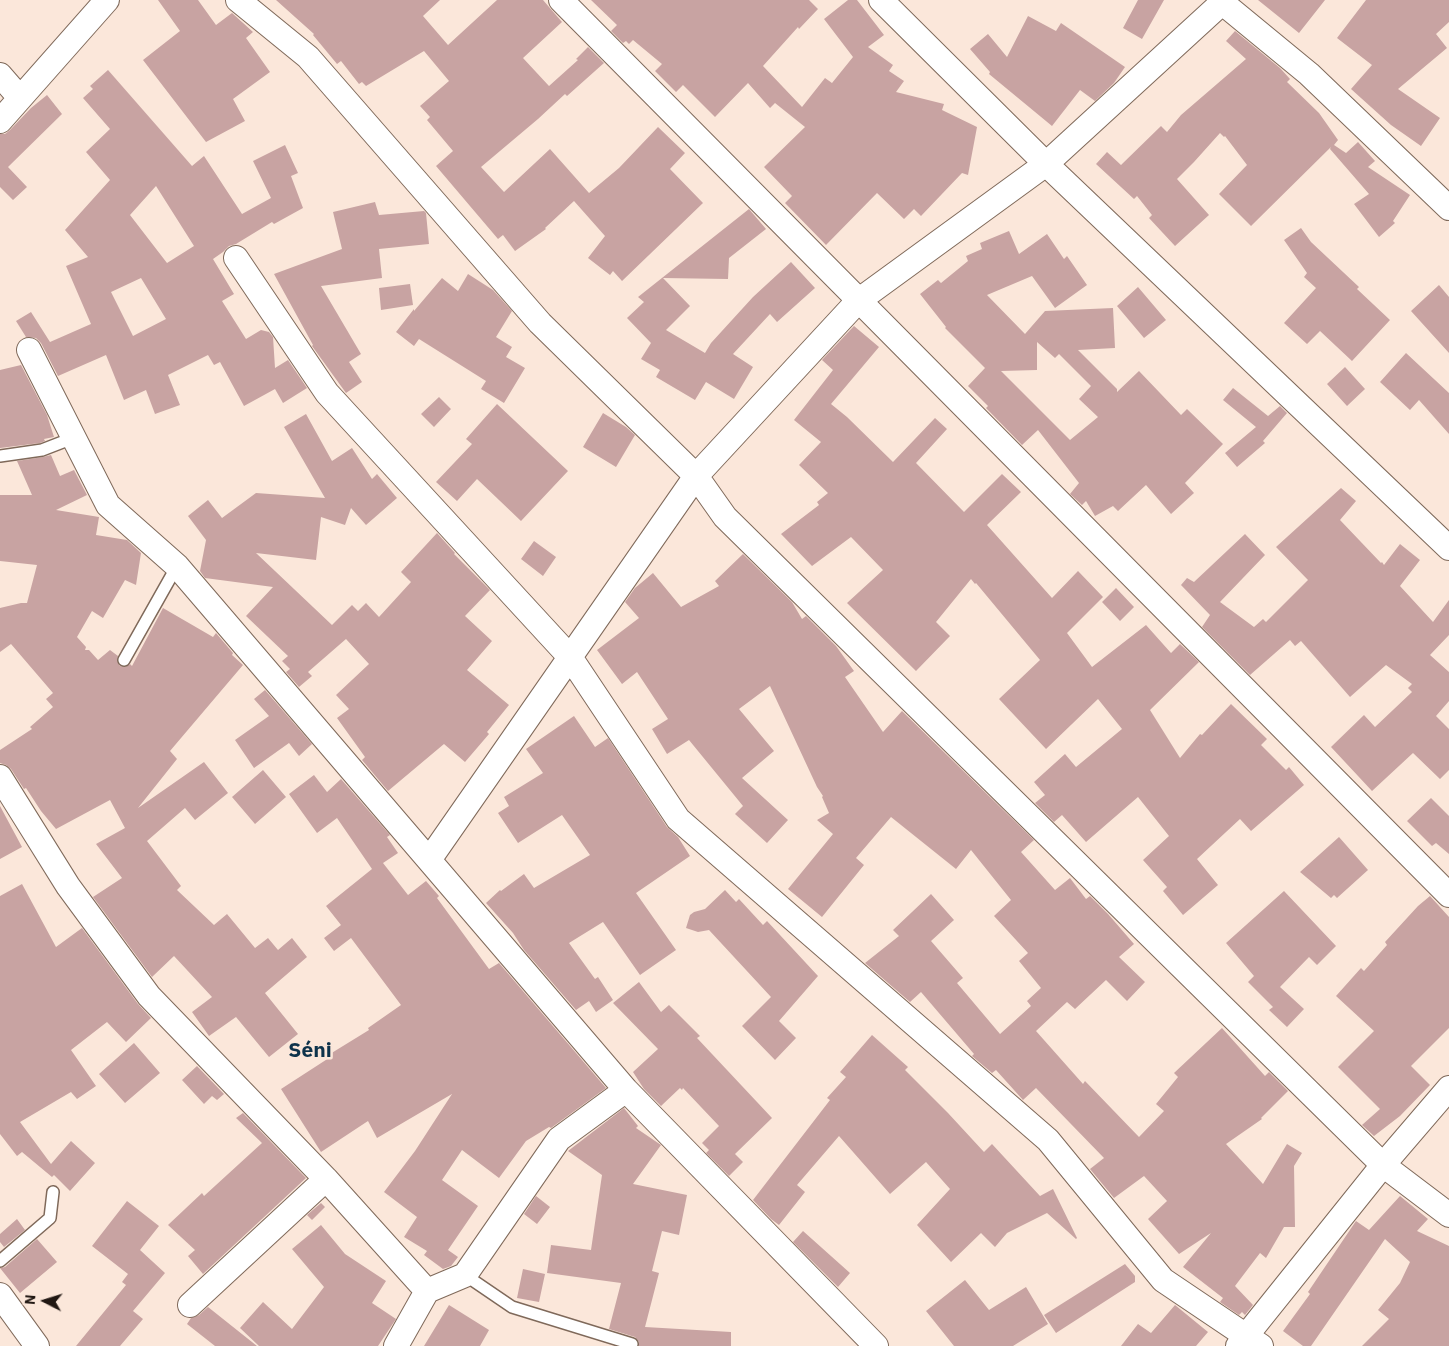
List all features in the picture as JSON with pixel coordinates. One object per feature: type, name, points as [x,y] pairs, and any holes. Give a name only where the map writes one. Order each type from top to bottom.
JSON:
[{"type":"street","points":[[0,121],[107,0]]},
{"type":"street","points":[[238,0],[308,57],[540,323],[696,476],[726,517],[1384,1165],[1449,1215]]},
{"type":"street","points":[[561,0],[1449,895]]},
{"type":"street","points":[[881,0],[1046,164],[1449,548]]},
{"type":"street","points":[[429,860],[696,476],[858,301],[1046,164],[1222,1],[1309,74],[1449,208]]},
{"type":"street","points":[[0,75],[20,98]]},
{"type":"street","points":[[236,258],[327,392],[570,657],[678,819],[1048,1140],[1163,1280],[1248,1343],[1384,1165],[1449,1088]]},
{"type":"street","points":[[29,350],[108,505],[177,566],[626,1090],[876,1346]]},
{"type":"street","points":[[0,777],[68,886],[149,996],[326,1179],[427,1291]]},
{"type":"street","points":[[396,1346],[427,1291],[465,1275],[559,1139],[626,1090]]},
{"type":"street","points":[[190,1305],[326,1179]]},
{"type":"street","points":[[0,1296],[37,1346]]},
{"type":"lane","points":[[0,456],[42,450],[73,438]]},
{"type":"lane","points":[[124,660],[177,566]]},
{"type":"lane","points":[[0,1261],[50,1218],[53,1192]]},
{"type":"lane","points":[[465,1275],[512,1306],[632,1344]]},
{"type":"building","points":[[158,0],[198,0],[216,25],[232,13],[253,32],[246,38],[270,72],[233,99],[245,121],[206,142],[143,60],[180,31]]},
{"type":"building","points":[[276,0],[440,0],[423,16],[448,45],[497,0],[543,0],[562,22],[523,58],[549,86],[578,60],[576,59],[588,47],[604,63],[567,96],[565,94],[481,167],[504,192],[550,149],[589,193],[619,168],[658,127],[685,153],[670,169],[703,203],[622,281],[613,271],[610,275],[588,258],[605,236],[574,201],[546,229],[515,251],[503,235],[498,239],[436,166],[453,151],[427,120],[430,117],[420,106],[449,81],[424,51],[366,86],[362,82],[359,84],[341,61],[337,64],[314,34]]},
{"type":"building","points":[[591,0],[809,0],[818,9],[799,29],[798,27],[763,66],[802,107],[825,78],[832,83],[853,57],[824,19],[848,0],[857,0],[884,35],[868,47],[893,65],[889,71],[904,81],[896,92],[944,104],[942,110],[977,127],[968,175],[962,173],[921,216],[914,209],[904,219],[877,193],[826,245],[785,203],[792,196],[764,167],[805,127],[775,103],[770,108],[748,83],[715,117],[683,85],[676,92],[655,71],[662,64],[633,40],[629,44],[626,41],[623,43],[611,31],[617,25]]},
{"type":"building","points":[[1138,0],[1164,0],[1142,39],[1123,28]]},
{"type":"building","points":[[1258,0],[1325,0],[1299,33]]},
{"type":"building","points":[[1366,0],[1449,0],[1449,22],[1436,34],[1447,48],[1398,89],[1440,118],[1421,146],[1391,125],[1351,89],[1372,65],[1337,38]]},
{"type":"building","points":[[1028,16],[1056,31],[1061,23],[1125,67],[1114,83],[1095,101],[1080,90],[1052,126],[989,74],[990,72],[970,49],[988,34],[1007,57]]},
{"type":"building","points":[[1235,31],[1280,68],[1290,79],[1287,82],[1319,113],[1338,140],[1334,145],[1346,153],[1358,142],[1375,161],[1368,167],[1410,195],[1393,221],[1395,223],[1379,237],[1354,204],[1369,194],[1330,149],[1331,147],[1251,226],[1219,194],[1247,165],[1225,136],[1220,133],[1177,179],[1209,215],[1175,246],[1149,218],[1152,215],[1137,196],[1134,199],[1096,164],[1107,152],[1121,165],[1161,126],[1167,132],[1181,115],[1246,59],[1226,41]]},
{"type":"building","points":[[108,70],[192,166],[204,156],[242,214],[271,198],[253,161],[285,145],[298,173],[291,176],[303,208],[274,224],[272,222],[236,244],[229,246],[213,259],[234,294],[222,301],[246,339],[261,330],[269,332],[273,337],[275,368],[288,360],[307,388],[283,403],[275,389],[244,406],[220,362],[214,365],[208,355],[168,375],[180,405],[155,414],[146,390],[124,400],[106,355],[58,376],[41,343],[36,338],[26,337],[16,321],[31,312],[50,342],[91,324],[66,266],[88,257],[65,230],[110,180],[86,152],[110,129],[83,98],[93,89],[90,86]],"holes":[[[156,186],[194,246],[167,263],[130,215]],[[141,278],[166,319],[133,336],[111,292]]]},
{"type":"building","points":[[47,95],[62,114],[8,167],[27,187],[13,200],[0,187],[0,134],[5,134],[10,130],[31,108]]},
{"type":"building","points":[[375,202],[379,215],[424,211],[426,213],[429,244],[379,249],[382,278],[321,286],[361,354],[349,362],[362,382],[346,393],[312,346],[274,274],[342,249],[333,212]]},
{"type":"building","points":[[749,209],[766,229],[729,258],[728,279],[663,278],[690,306],[666,330],[705,353],[711,343],[753,297],[791,262],[815,288],[777,322],[770,314],[733,354],[753,367],[734,399],[706,382],[695,400],[656,377],[660,370],[641,359],[651,343],[627,318],[644,302],[638,297]]},
{"type":"building","points":[[1301,228],[1311,242],[1359,287],[1357,289],[1390,320],[1352,361],[1320,331],[1307,344],[1284,323],[1316,288],[1304,277],[1307,273],[1284,240]]},
{"type":"building","points":[[1009,231],[1019,254],[1047,234],[1064,259],[1067,256],[1087,285],[1055,308],[1032,276],[987,295],[1025,334],[1045,311],[1113,308],[1115,348],[1078,350],[1117,389],[1117,392],[1139,371],[1181,415],[1187,409],[1223,444],[1185,483],[1194,493],[1171,514],[1146,485],[1118,511],[1113,506],[1095,516],[1086,501],[1082,505],[1070,494],[1079,483],[1038,430],[1022,445],[986,408],[988,406],[968,386],[985,368],[945,328],[920,294],[938,280],[941,283],[968,261],[966,256],[982,249],[980,243]],"holes":[[[1037,342],[1055,358],[1059,354],[1091,386],[1079,399],[1098,417],[1070,440],[1001,371],[1037,370]]]},
{"type":"building","points":[[468,274],[493,290],[512,311],[496,337],[512,347],[506,357],[525,368],[504,403],[481,389],[486,381],[419,339],[414,346],[396,332],[442,278],[458,291]]},
{"type":"building","points":[[410,284],[413,305],[381,310],[379,288]]},
{"type":"building","points":[[1439,285],[1449,297],[1449,353],[1411,311]]},
{"type":"building","points":[[1138,287],[1166,320],[1144,338],[1117,306]]},
{"type":"building","points":[[854,326],[879,347],[831,404],[893,462],[935,418],[947,429],[916,463],[964,512],[1002,474],[1021,492],[987,525],[1052,598],[1078,571],[1103,597],[1067,633],[1092,667],[1146,625],[1171,653],[1180,644],[1199,662],[1150,710],[1180,758],[1200,734],[1202,735],[1231,704],[1267,739],[1261,745],[1286,770],[1289,767],[1304,785],[1251,831],[1240,819],[1197,859],[1218,885],[1183,915],[1163,891],[1167,887],[1143,860],[1169,836],[1138,797],[1086,842],[1062,815],[1054,822],[1035,803],[1045,795],[1034,782],[1065,754],[1076,767],[1122,729],[1098,699],[1046,749],[999,699],[1040,660],[976,583],[971,579],[936,622],[950,636],[916,671],[847,603],[883,570],[851,537],[812,566],[781,534],[819,505],[817,502],[828,493],[799,465],[821,442],[794,420],[833,370],[822,360]]},
{"type":"building","points":[[1406,353],[1449,393],[1449,434],[1419,400],[1410,410],[1380,382]]},
{"type":"building","points":[[21,365],[47,415],[54,437],[44,439],[45,441],[40,443],[0,448],[0,370]]},
{"type":"building","points":[[1345,367],[1365,389],[1347,406],[1327,384]]},
{"type":"building","points":[[1233,388],[1268,416],[1280,406],[1287,413],[1263,441],[1265,443],[1237,467],[1225,453],[1256,427],[1223,400]]},
{"type":"building","points":[[439,397],[451,409],[434,427],[421,414]]},
{"type":"building","points":[[497,404],[568,471],[521,521],[477,479],[457,501],[436,482],[472,444],[466,439]]},
{"type":"building","points":[[603,413],[635,435],[616,467],[583,447]]},
{"type":"building","points":[[306,414],[332,461],[352,448],[372,479],[377,474],[397,498],[366,525],[351,508],[345,525],[321,517],[316,560],[256,553],[332,625],[352,605],[358,611],[366,603],[379,617],[411,582],[401,572],[437,533],[454,554],[490,590],[465,616],[492,641],[467,670],[509,705],[487,732],[489,734],[465,762],[444,744],[388,791],[362,760],[365,757],[337,718],[349,709],[336,695],[369,664],[346,639],[308,672],[312,676],[299,687],[286,672],[290,669],[282,661],[288,656],[246,616],[273,587],[205,578],[200,571],[206,540],[188,516],[208,500],[222,518],[256,493],[325,498],[284,427]]},
{"type":"building","points":[[51,455],[60,476],[74,470],[87,495],[56,510],[99,517],[96,535],[127,540],[141,553],[136,585],[125,580],[103,618],[92,611],[77,637],[86,647],[85,650],[89,650],[98,660],[110,650],[118,656],[117,661],[120,666],[125,667],[130,664],[132,666],[163,608],[213,637],[216,633],[233,653],[232,655],[243,665],[170,751],[177,759],[138,808],[204,762],[228,793],[195,820],[185,808],[147,841],[181,886],[177,890],[214,925],[227,914],[255,948],[268,938],[278,950],[292,938],[307,957],[265,993],[298,1034],[269,1057],[236,1017],[209,1036],[192,1012],[212,997],[174,956],[152,977],[93,897],[122,878],[96,844],[125,828],[110,800],[56,829],[26,788],[24,789],[11,769],[0,763],[0,750],[32,729],[30,727],[53,707],[46,699],[53,693],[11,644],[0,652],[0,608],[27,603],[37,565],[0,561],[0,495],[32,495],[17,461]]},
{"type":"building","points":[[1341,488],[1356,501],[1340,520],[1381,563],[1384,565],[1400,544],[1420,560],[1400,586],[1433,622],[1449,600],[1449,635],[1430,655],[1449,672],[1449,701],[1436,716],[1449,729],[1449,770],[1440,779],[1413,753],[1372,791],[1331,747],[1364,715],[1375,727],[1412,692],[1408,688],[1412,684],[1386,665],[1350,697],[1301,641],[1295,646],[1290,640],[1250,675],[1202,627],[1210,615],[1181,585],[1187,578],[1194,582],[1245,534],[1265,555],[1220,602],[1254,627],[1263,619],[1266,622],[1308,580],[1276,547]]},
{"type":"building","points":[[534,541],[556,557],[543,576],[521,559]]},
{"type":"building","points":[[743,554],[792,602],[802,619],[806,616],[836,646],[854,671],[845,677],[883,732],[902,711],[1034,840],[1021,852],[1055,890],[1070,878],[1086,899],[1090,896],[1134,944],[1119,957],[1145,982],[1127,1001],[1106,980],[1075,1009],[1067,1002],[1036,1031],[1083,1084],[1085,1081],[1139,1137],[1164,1111],[1156,1104],[1178,1077],[1174,1073],[1222,1028],[1265,1076],[1269,1072],[1288,1091],[1262,1119],[1226,1144],[1263,1184],[1287,1144],[1302,1153],[1294,1166],[1295,1227],[1284,1227],[1266,1258],[1260,1253],[1235,1286],[1253,1305],[1245,1315],[1242,1312],[1239,1315],[1220,1302],[1223,1298],[1183,1267],[1211,1233],[1179,1254],[1148,1219],[1167,1201],[1144,1176],[1114,1198],[1090,1169],[1104,1158],[1036,1088],[1023,1100],[996,1070],[992,1073],[972,1056],[974,1054],[921,992],[910,1002],[865,963],[899,936],[893,930],[931,894],[954,920],[931,941],[963,978],[957,983],[1000,1034],[1031,1006],[1027,1001],[1041,988],[1019,961],[1028,953],[994,916],[1011,900],[971,850],[956,869],[891,817],[856,858],[864,865],[822,917],[788,889],[833,834],[817,820],[829,813],[823,796],[770,686],[739,709],[774,751],[742,778],[788,820],[767,843],[735,814],[743,806],[689,740],[667,754],[652,729],[668,719],[637,672],[622,684],[597,650],[639,618],[625,602],[635,588],[653,573],[681,607],[719,586],[715,581]]},
{"type":"building","points":[[1116,588],[1134,607],[1120,621],[1102,602]]},
{"type":"building","points":[[265,690],[312,744],[299,756],[289,743],[254,768],[235,740],[269,716],[254,699]]},
{"type":"building","points":[[574,716],[595,747],[608,738],[667,827],[678,837],[690,856],[636,893],[676,950],[640,975],[603,922],[569,943],[595,979],[598,977],[613,1000],[596,1012],[589,1001],[576,1010],[486,903],[500,890],[524,874],[534,888],[590,855],[562,815],[518,843],[498,813],[509,806],[504,797],[543,773],[526,749]]},
{"type":"building","points":[[263,770],[286,797],[255,824],[232,797]]},
{"type":"building","points":[[314,775],[327,792],[341,779],[390,835],[387,837],[398,853],[383,863],[408,895],[426,881],[439,896],[437,898],[489,969],[499,963],[606,1088],[551,1128],[549,1127],[526,1141],[499,1178],[462,1150],[442,1180],[478,1206],[448,1250],[458,1257],[451,1266],[443,1269],[424,1255],[427,1251],[404,1237],[417,1217],[384,1192],[415,1151],[452,1094],[377,1138],[368,1121],[321,1152],[281,1089],[332,1056],[330,1054],[369,1030],[368,1028],[401,1005],[351,938],[334,951],[324,938],[341,925],[326,906],[372,869],[337,818],[317,833],[289,794]]},
{"type":"building","points":[[1431,798],[1449,816],[1449,854],[1436,843],[1432,846],[1407,821]]},
{"type":"building","points":[[0,806],[22,847],[0,859]]},
{"type":"building","points":[[1339,837],[1368,870],[1337,898],[1334,895],[1331,898],[1300,872]]},
{"type":"building","points":[[22,884],[56,947],[82,928],[138,1004],[151,1018],[126,1042],[107,1022],[71,1050],[96,1086],[77,1099],[71,1092],[20,1122],[51,1164],[71,1141],[95,1163],[70,1191],[54,1175],[52,1177],[22,1152],[17,1156],[0,1134],[0,896]]},
{"type":"building","points":[[725,890],[736,902],[739,899],[763,925],[767,921],[818,976],[779,1021],[796,1038],[775,1060],[742,1026],[771,997],[709,930],[698,932],[686,928],[690,915],[705,909]]},
{"type":"building","points":[[1284,891],[1336,946],[1317,965],[1309,957],[1280,987],[1304,1009],[1287,1027],[1269,1010],[1273,1007],[1248,982],[1254,976],[1226,943]]},
{"type":"building","points":[[1430,896],[1449,917],[1449,1028],[1411,1066],[1430,1085],[1400,1116],[1374,1136],[1362,1125],[1380,1109],[1338,1067],[1374,1031],[1336,996],[1361,968],[1364,971],[1387,945],[1385,942],[1418,906]]},
{"type":"building","points":[[639,982],[661,1012],[669,1005],[700,1036],[697,1038],[772,1118],[735,1154],[743,1162],[729,1176],[706,1153],[709,1150],[702,1143],[719,1126],[683,1088],[682,1090],[680,1088],[661,1106],[644,1089],[633,1072],[658,1049],[613,1003]]},
{"type":"building","points":[[872,1035],[908,1067],[905,1070],[984,1152],[992,1144],[1040,1196],[1053,1189],[1077,1238],[1047,1213],[1007,1233],[995,1247],[981,1233],[951,1262],[917,1225],[950,1189],[926,1162],[890,1194],[839,1136],[797,1185],[805,1192],[779,1225],[771,1219],[753,1200],[830,1100],[827,1098],[846,1077],[840,1072]]},
{"type":"building","points":[[134,1043],[160,1073],[125,1103],[99,1074]]},
{"type":"building","points":[[197,1066],[224,1094],[217,1100],[212,1096],[204,1104],[182,1080]]},
{"type":"building","points":[[624,1108],[638,1126],[636,1128],[661,1145],[633,1184],[687,1195],[679,1235],[662,1231],[652,1271],[659,1273],[645,1327],[731,1332],[731,1346],[639,1346],[639,1342],[635,1337],[609,1329],[621,1283],[547,1273],[551,1245],[591,1250],[602,1175],[568,1151]]},
{"type":"building","points":[[243,1113],[306,1178],[203,1274],[188,1256],[195,1250],[168,1225],[202,1193],[204,1196],[262,1143],[236,1118]]},
{"type":"building","points":[[536,1196],[550,1207],[537,1224],[524,1214]]},
{"type":"building","points":[[1400,1196],[1428,1219],[1417,1231],[1449,1246],[1449,1346],[1362,1346],[1389,1319],[1378,1310],[1400,1283],[1410,1262],[1385,1239],[1311,1346],[1303,1346],[1283,1331],[1310,1294],[1308,1292],[1356,1221],[1369,1230]]},
{"type":"building","points":[[127,1201],[159,1226],[140,1250],[165,1273],[133,1311],[143,1319],[120,1346],[76,1346],[126,1285],[122,1282],[128,1274],[92,1246]]},
{"type":"building","points":[[321,1203],[325,1207],[312,1220],[307,1215]]},
{"type":"building","points":[[17,1219],[25,1230],[4,1247],[0,1242],[0,1234]]},
{"type":"building","points":[[321,1225],[345,1254],[386,1281],[372,1303],[396,1319],[378,1346],[259,1346],[240,1328],[263,1302],[292,1329],[324,1287],[292,1249]]},
{"type":"building","points":[[803,1231],[850,1273],[838,1287],[793,1242]]},
{"type":"building","points":[[37,1239],[57,1262],[20,1293],[0,1268],[5,1267]]},
{"type":"building","points":[[1125,1264],[1135,1276],[1135,1282],[1056,1333],[1044,1315]]},
{"type":"building","points":[[523,1269],[545,1274],[539,1302],[517,1298]]},
{"type":"building","points":[[965,1280],[989,1310],[1026,1287],[1048,1324],[1013,1346],[954,1346],[926,1311]]},
{"type":"building","points":[[449,1305],[489,1330],[480,1346],[424,1346]]},
{"type":"building","points":[[1175,1305],[1208,1332],[1196,1346],[1121,1346],[1138,1324],[1151,1333]]},
{"type":"building","points":[[208,1307],[257,1346],[215,1346],[187,1324],[191,1318],[199,1315]]},
{"type":"district","name":"Séni","points":[[310,1051]]}]
